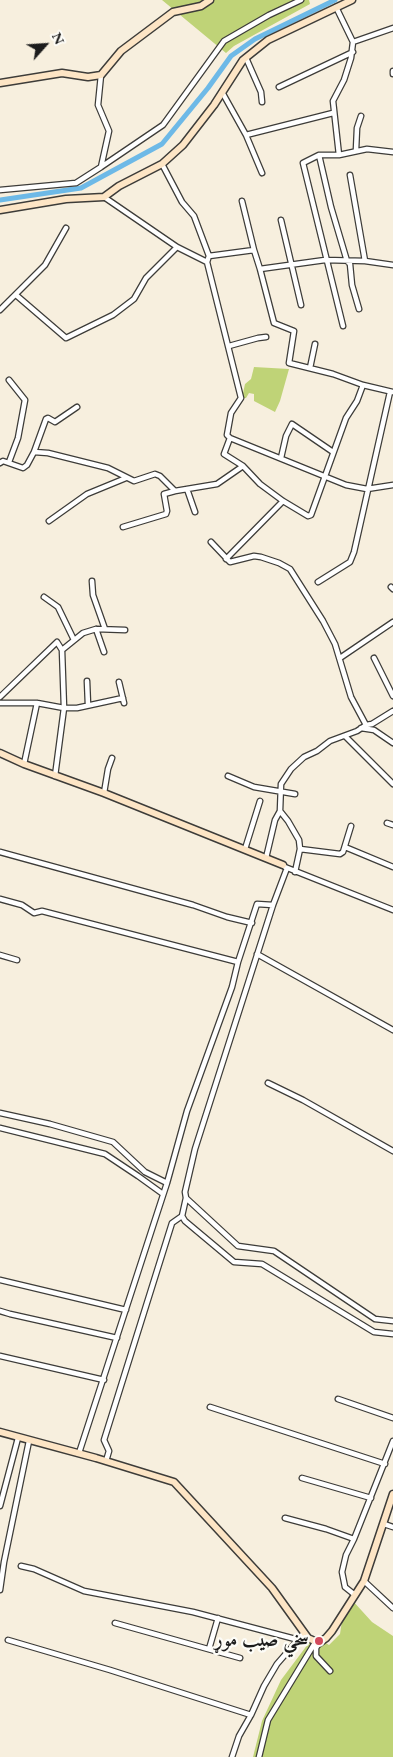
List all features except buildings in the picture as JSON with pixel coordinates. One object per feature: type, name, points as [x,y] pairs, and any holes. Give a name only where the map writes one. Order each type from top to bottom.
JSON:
[{"type":"street","points":[[101,167],[109,131],[98,105],[101,76],[121,51],[173,12],[201,6],[210,0]]},
{"type":"street","points":[[0,190],[76,183],[163,126],[224,41],[269,14],[301,0]]},
{"type":"street","points":[[0,210],[66,199],[104,197],[119,186],[162,164],[183,145],[243,60],[268,40],[352,0]]},
{"type":"street","points":[[336,7],[353,42],[353,52],[344,80],[333,101],[339,154]]},
{"type":"street","points":[[353,42],[393,28]]},
{"type":"street","points":[[279,87],[353,52]]},
{"type":"street","points":[[246,58],[261,92],[262,102]]},
{"type":"street","points":[[0,83],[62,74],[88,77],[101,76]]},
{"type":"street","points":[[222,92],[246,135],[262,172]]},
{"type":"street","points":[[246,135],[333,113]]},
{"type":"street","points":[[356,150],[357,128],[361,116]]},
{"type":"street","points":[[343,326],[325,260],[303,164],[320,155],[367,149],[393,151],[393,146]]},
{"type":"street","points":[[320,155],[346,261],[350,264],[352,285],[359,308]]},
{"type":"street","points":[[162,164],[182,202],[194,216],[208,256],[207,262],[242,398],[231,413],[226,435],[346,486],[367,489],[393,485]]},
{"type":"street","points":[[350,175],[365,261]]},
{"type":"street","points":[[104,197],[177,247],[207,262]]},
{"type":"street","points":[[242,200],[274,323],[294,331],[290,363],[391,392],[367,489],[354,552],[350,562],[318,582]]},
{"type":"street","points":[[281,220],[301,305]]},
{"type":"street","points":[[0,310],[45,265],[66,228]]},
{"type":"street","points":[[16,295],[66,338],[113,315],[134,299],[146,278],[177,247]]},
{"type":"street","points":[[208,256],[254,250]]},
{"type":"street","points":[[260,269],[325,260],[365,261],[393,265]]},
{"type":"street","points":[[229,346],[266,337]]},
{"type":"street","points":[[310,368],[315,344]]},
{"type":"street","points":[[9,380],[25,400],[18,438],[9,462]]},
{"type":"street","points":[[230,438],[224,454],[243,466],[260,484],[283,501],[308,516],[311,515],[346,418],[357,401],[363,385]]},
{"type":"street","points":[[0,463],[3,461],[9,462],[23,468],[27,465],[34,452],[46,420],[48,418],[55,422],[77,407]]},
{"type":"street","points":[[281,458],[286,436],[292,424],[333,452]]},
{"type":"street","points":[[34,452],[108,468],[134,481],[155,474],[160,476],[175,490]]},
{"type":"street","points":[[123,527],[166,514],[164,494],[175,490],[217,484],[243,466]]},
{"type":"street","points":[[49,521],[87,494],[126,478]]},
{"type":"street","points":[[187,489],[195,512]]},
{"type":"street","points":[[226,559],[283,501]]},
{"type":"street","points":[[211,542],[230,562],[254,556],[280,563],[290,569],[335,644],[351,697],[363,726],[374,730],[393,743]]},
{"type":"street","points":[[92,581],[93,595],[105,629]]},
{"type":"street","points":[[44,597],[58,607],[74,640]]},
{"type":"street","points":[[340,658],[393,622]]},
{"type":"street","points":[[96,629],[104,652]]},
{"type":"street","points":[[62,650],[83,633],[96,629],[125,630]]},
{"type":"street","points":[[0,697],[57,642],[62,650],[64,708],[55,776]]},
{"type":"street","points":[[374,658],[393,696]]},
{"type":"street","points":[[87,681],[88,705]]},
{"type":"street","points":[[0,704],[37,703],[64,708],[77,708],[124,700],[119,682]]},
{"type":"street","points":[[24,764],[37,703]]},
{"type":"street","points":[[266,858],[275,820],[280,811],[281,784],[291,769],[304,757],[317,751],[330,740],[345,736],[363,726],[372,724],[393,711]]},
{"type":"street","points":[[345,736],[393,784]]},
{"type":"street","points":[[0,753],[245,849],[295,872],[393,910]]},
{"type":"street","points":[[104,793],[112,758]]},
{"type":"street","points":[[228,776],[254,786],[295,794]]},
{"type":"street","points":[[245,849],[260,800]]},
{"type":"street","points":[[280,811],[299,840],[300,850],[295,872]]},
{"type":"street","points":[[387,822],[393,825]]},
{"type":"street","points":[[300,850],[340,854],[345,847],[351,826]]},
{"type":"street","points":[[345,847],[393,867]]},
{"type":"street","points":[[0,852],[252,923]]},
{"type":"street","points":[[106,1461],[109,1451],[104,1440],[172,1223],[182,1216],[194,1149],[285,867]]},
{"type":"street","points":[[0,898],[22,904],[34,913],[42,911],[238,962]]},
{"type":"street","points":[[80,1454],[167,1183],[187,1111],[232,987],[257,904],[273,905]]},
{"type":"street","points":[[257,954],[393,1030]]},
{"type":"street","points":[[0,955],[17,960]]},
{"type":"street","points":[[268,1083],[303,1100],[393,1151]]},
{"type":"street","points":[[0,1113],[50,1124],[113,1142],[145,1172],[167,1183]]},
{"type":"street","points":[[0,1128],[105,1154],[163,1194]]},
{"type":"street","points":[[186,1198],[238,1246],[274,1251],[375,1319],[393,1321]]},
{"type":"street","points":[[182,1216],[185,1221],[234,1262],[262,1264],[374,1332],[393,1334]]},
{"type":"street","points":[[0,1280],[126,1310]]},
{"type":"street","points":[[0,1311],[117,1338]]},
{"type":"street","points":[[0,1356],[104,1380]]},
{"type":"street","points":[[338,1399],[393,1418]]},
{"type":"street","points":[[210,1407],[385,1464]]},
{"type":"street","points":[[0,1432],[174,1482],[272,1588],[308,1638],[318,1642]]},
{"type":"street","points":[[0,1506],[18,1438]]},
{"type":"street","points":[[0,1590],[29,1441]]},
{"type":"street","points":[[355,1595],[345,1587],[342,1572],[346,1555],[393,1441]]},
{"type":"street","points":[[302,1478],[371,1498]]},
{"type":"street","points":[[259,1757],[268,1720],[318,1642],[332,1631],[364,1581],[393,1494]]},
{"type":"street","points":[[285,1518],[354,1539]]},
{"type":"street","points":[[384,1524],[393,1527]]},
{"type":"street","points":[[21,1566],[34,1569],[84,1591],[193,1612],[299,1640]]},
{"type":"street","points":[[364,1581],[393,1608]]},
{"type":"street","points":[[209,1649],[218,1618]]},
{"type":"street","points":[[115,1623],[240,1658]]},
{"type":"street","points":[[232,1757],[239,1736],[251,1716],[264,1686],[277,1664],[304,1632]]},
{"type":"street","points":[[8,1640],[110,1670],[251,1716]]},
{"type":"street","points":[[318,1642],[316,1656],[330,1671]]},
{"type":"green space","points":[[162,0],[309,0],[310,4],[234,46],[226,53]]},
{"type":"green space","points":[[254,367],[289,369],[275,412],[254,401],[254,394],[249,393],[246,398],[242,398],[245,384],[251,379]]},
{"type":"green space","points":[[352,1600],[372,1622],[393,1636],[393,1757],[253,1757],[262,1721],[281,1680],[314,1636],[329,1645],[340,1634],[343,1614]]},
{"type":"waterway","points":[[0,200],[81,188],[162,144],[208,88],[231,56],[255,39],[335,0]]},
{"type":"place","name":"سخي صیب موړ","points":[[319,1641]]}]
